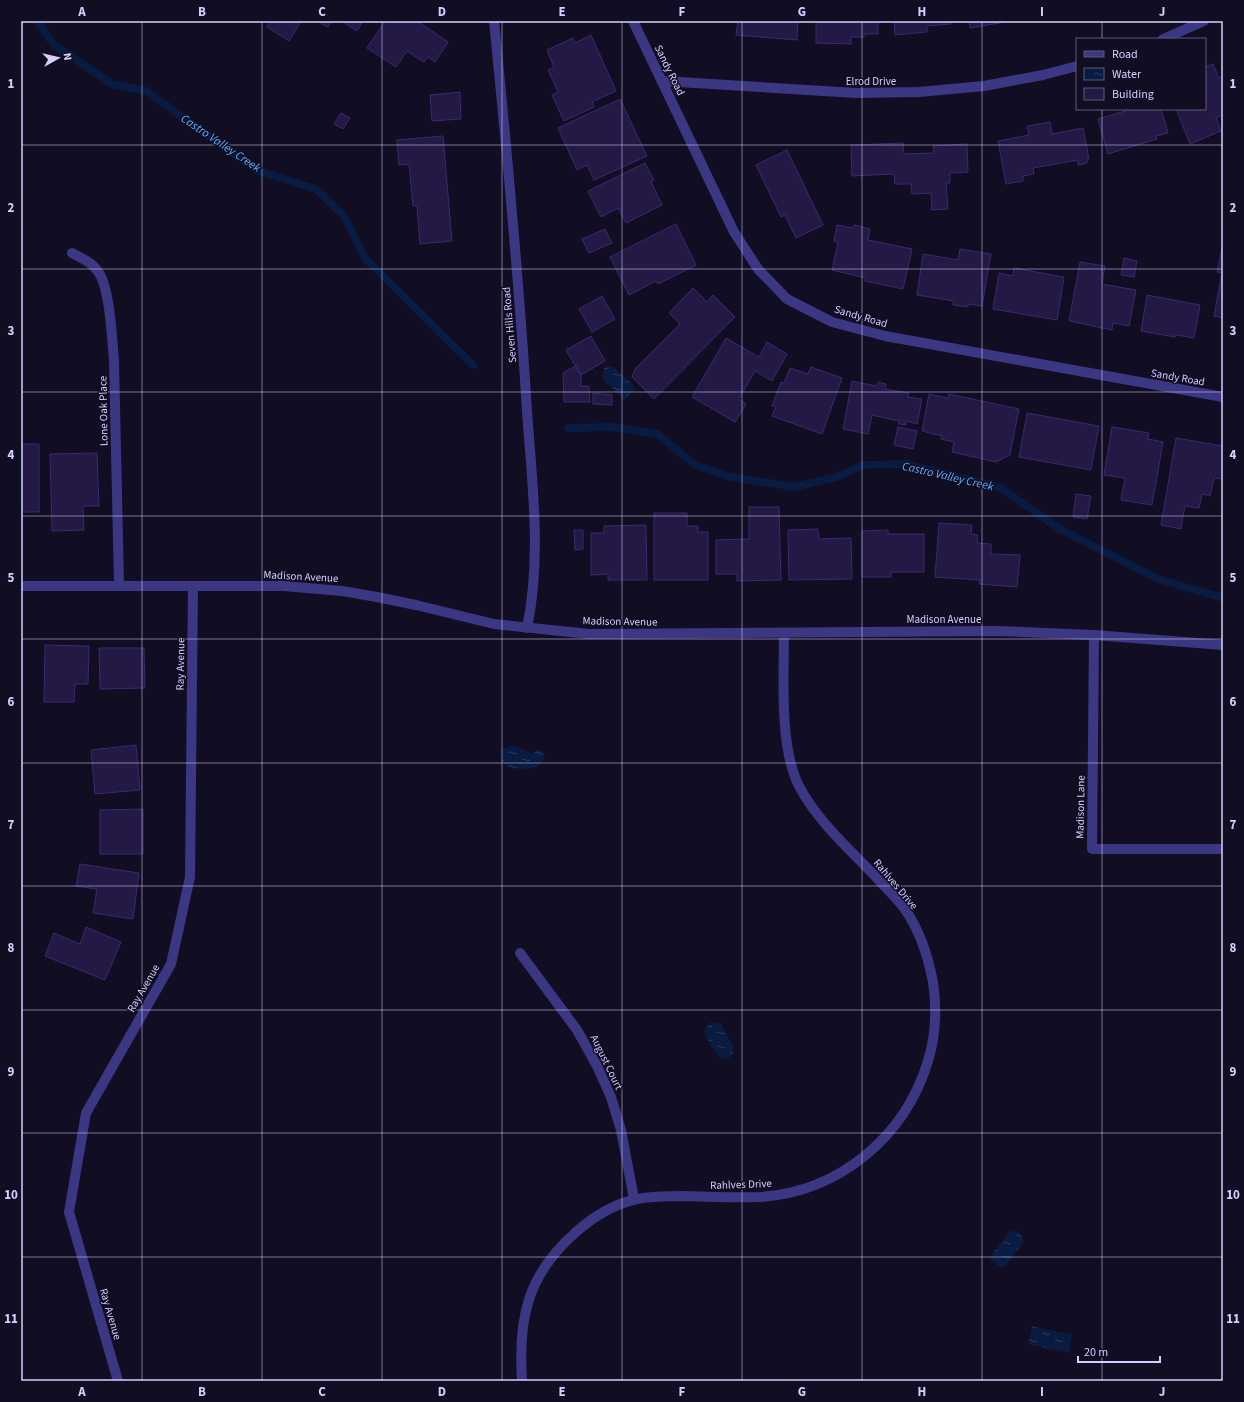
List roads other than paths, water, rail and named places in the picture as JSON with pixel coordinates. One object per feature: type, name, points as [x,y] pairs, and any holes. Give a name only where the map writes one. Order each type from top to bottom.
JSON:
[{"type":"street","name":"Seven Hills Road","points":[[494,21],[510,184],[533,499],[536,562],[533,602],[527,628]]},
{"type":"street","name":"Sandy Road","points":[[633,21],[734,232],[758,269],[787,299],[832,322],[885,336],[1223,397]]},
{"type":"street","points":[[1165,38],[1204,21]]},
{"type":"street","name":"Elrod Drive","points":[[663,81],[856,93],[919,92],[984,86],[1043,75],[1076,66]]},
{"type":"street","name":"Lone Oak Place","points":[[72,253],[89,262],[99,273],[104,285],[111,324],[114,361],[119,585]]},
{"type":"street","name":"Madison Avenue","points":[[21,586],[284,586],[342,591],[416,605],[494,624],[589,634],[997,631],[1094,635],[1223,645]]},
{"type":"street","name":"Ray Avenue","points":[[118,1381],[69,1212],[86,1113],[171,964],[190,876],[193,586]]},
{"type":"street","name":"Rahlves Drive","points":[[522,1381],[520,1353],[522,1325],[530,1296],[542,1269],[562,1245],[585,1224],[612,1208],[634,1199],[663,1196],[762,1197],[795,1192],[825,1181],[850,1167],[882,1140],[896,1125],[914,1095],[928,1062],[936,1025],[935,994],[929,962],[919,933],[904,907],[817,814],[799,786],[788,754],[785,725],[784,633]]},
{"type":"street","name":"Madison Lane","points":[[1094,635],[1092,849],[1223,849]]},
{"type":"street","name":"August Court","points":[[520,953],[577,1030],[597,1066],[611,1098],[621,1130],[634,1199]]},
{"type":"water","points":[[608,366],[614,367],[636,388],[624,400],[602,378],[604,368]]},
{"type":"water","points":[[512,745],[531,753],[536,750],[541,750],[545,756],[544,761],[532,768],[510,768],[502,762],[501,753],[503,749]]},
{"type":"water","points":[[712,1022],[721,1023],[733,1046],[733,1054],[731,1057],[722,1059],[709,1043],[705,1030]]},
{"type":"water","points":[[1011,1230],[1015,1232],[1019,1231],[1024,1242],[1005,1266],[1001,1267],[991,1260],[991,1256]]},
{"type":"water","points":[[1032,1326],[1072,1335],[1068,1353],[1028,1344]]},
{"type":"waterway","name":"Castro Valley Creek","points":[[37,21],[54,45],[112,84],[146,91],[258,171],[316,189],[344,216],[365,258],[473,365]]},
{"type":"waterway","name":"Castro Valley Creek","points":[[568,428],[612,427],[657,434],[695,465],[727,476],[794,487],[837,477],[863,465],[906,464],[1001,488],[1060,529],[1158,579],[1223,598]]}]
